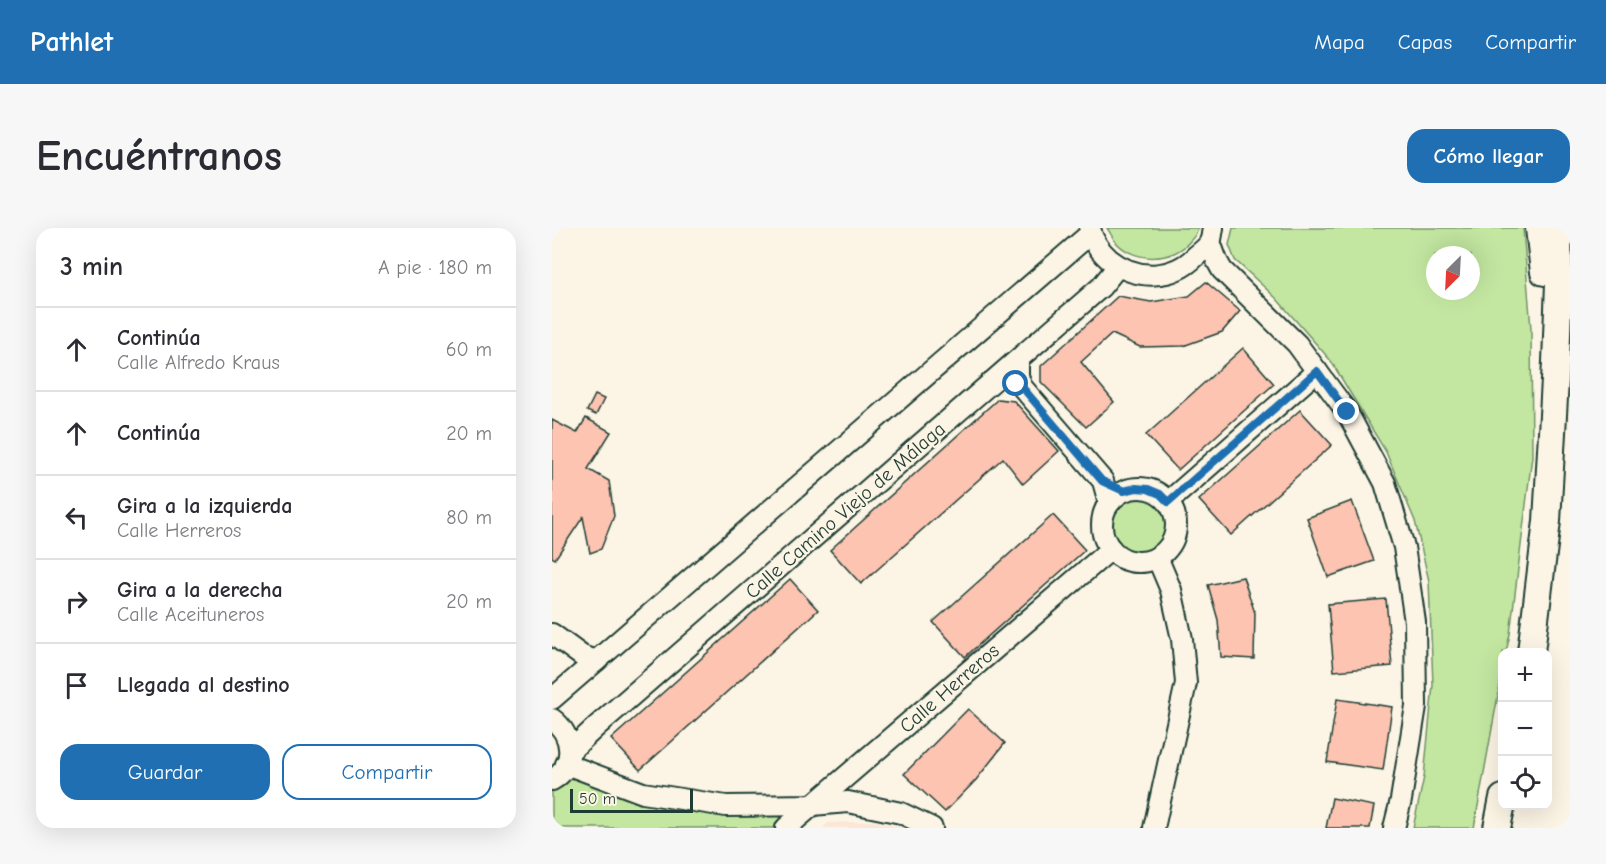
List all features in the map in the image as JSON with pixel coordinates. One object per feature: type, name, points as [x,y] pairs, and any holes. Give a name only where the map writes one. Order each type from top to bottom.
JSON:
[{"type":"main road","points":[[1539,228],[1563,361]]},
{"type":"main road","points":[[1531,648],[1563,361],[1558,228]]},
{"type":"main road","points":[[1559,283],[1568,228]]},
{"type":"main road","points":[[1497,828],[1501,810]]},
{"type":"street","points":[[552,699],[1090,231],[1102,252],[1118,266],[1132,273],[1148,275],[1163,274],[1187,264],[1211,235]]},
{"type":"street","points":[[1211,235],[1217,261],[1222,270],[1297,344],[1347,412],[1384,483],[1404,547],[1415,622],[1416,706],[1401,800],[1394,828]]},
{"type":"street","points":[[1187,264],[1222,270]]},
{"type":"street","name":"Calle Camino Viejo de Málaga","points":[[552,780],[558,777],[568,758],[615,710],[1101,287],[1118,266]]},
{"type":"street","points":[[1018,360],[1018,377],[1022,387],[1117,497]]},
{"type":"street","points":[[1168,502],[1317,371]]},
{"type":"street","points":[[984,389],[998,384],[1016,384],[1022,387]]},
{"type":"street","points":[[1136,488],[1148,489],[1160,494],[1168,502],[1174,513],[1176,526],[1167,549],[1157,557],[1145,561],[1133,561],[1121,557],[1111,549],[1102,526],[1103,514],[1117,497],[1136,488]]},
{"type":"street","name":"Calle Herreros","points":[[786,828],[1111,549]]},
{"type":"street","points":[[1154,828],[1186,683],[1182,639],[1171,590],[1157,557]]},
{"type":"street","points":[[552,634],[582,656],[596,662]]},
{"type":"street","points":[[552,719],[560,725],[567,737],[568,758],[643,793],[726,806],[812,806],[848,802],[901,813],[932,828]]},
{"type":"shaded area","points":[[873,821],[903,828],[823,828],[828,823]]},
{"type":"green space","points":[[1107,228],[1199,228],[1183,248],[1164,256],[1153,257],[1132,253],[1123,248],[1115,241]]},
{"type":"green space","points":[[1233,228],[1523,228],[1531,329],[1532,456],[1510,634],[1507,648],[1498,648],[1498,695],[1474,828],[1413,828],[1424,777],[1433,685],[1429,581],[1415,521],[1386,452],[1331,361],[1276,298],[1235,260],[1229,245]]},
{"type":"green space","points":[[1139,495],[1150,497],[1163,508],[1168,524],[1166,535],[1155,548],[1139,553],[1128,551],[1115,540],[1110,524],[1112,513],[1123,500]]},
{"type":"green space","points":[[565,773],[794,810],[775,828],[552,828],[552,786]]},
{"type":"building","points":[[1206,282],[1240,311],[1222,332],[1183,346],[1140,347],[1112,334],[1081,362],[1114,402],[1086,427],[1041,382],[1041,366],[1118,296],[1151,302],[1189,296]]},
{"type":"building","points":[[1243,348],[1274,384],[1178,470],[1146,435]]},
{"type":"building","points":[[595,395],[604,399],[596,415],[587,411]]},
{"type":"building","points":[[998,399],[1014,401],[1059,451],[1023,484],[1003,458],[861,584],[830,550]]},
{"type":"building","points":[[1300,410],[1332,445],[1231,535],[1199,500]]},
{"type":"building","points":[[586,418],[611,432],[588,469],[609,481],[614,516],[601,549],[590,553],[583,517],[555,559],[552,557],[552,420],[577,433]]},
{"type":"building","points":[[1352,501],[1374,561],[1328,577],[1307,518]]},
{"type":"building","points":[[1053,515],[1085,550],[965,657],[933,622]]},
{"type":"building","points":[[1243,577],[1255,613],[1254,659],[1221,657],[1218,620],[1208,585]]},
{"type":"building","points":[[790,579],[818,610],[640,770],[611,739]]},
{"type":"building","points":[[1386,599],[1392,666],[1334,671],[1328,604]]},
{"type":"building","points":[[1337,699],[1392,707],[1383,770],[1327,762]]},
{"type":"building","points":[[968,709],[1005,743],[976,780],[945,812],[904,774]]},
{"type":"building","points":[[1332,798],[1374,806],[1370,828],[1326,828]]},
{"type":"route","points":[[1016,384],[1022,387],[1102,481],[1124,491],[1136,488],[1148,489],[1160,494],[1168,502],[1317,371],[1347,412]]}]
